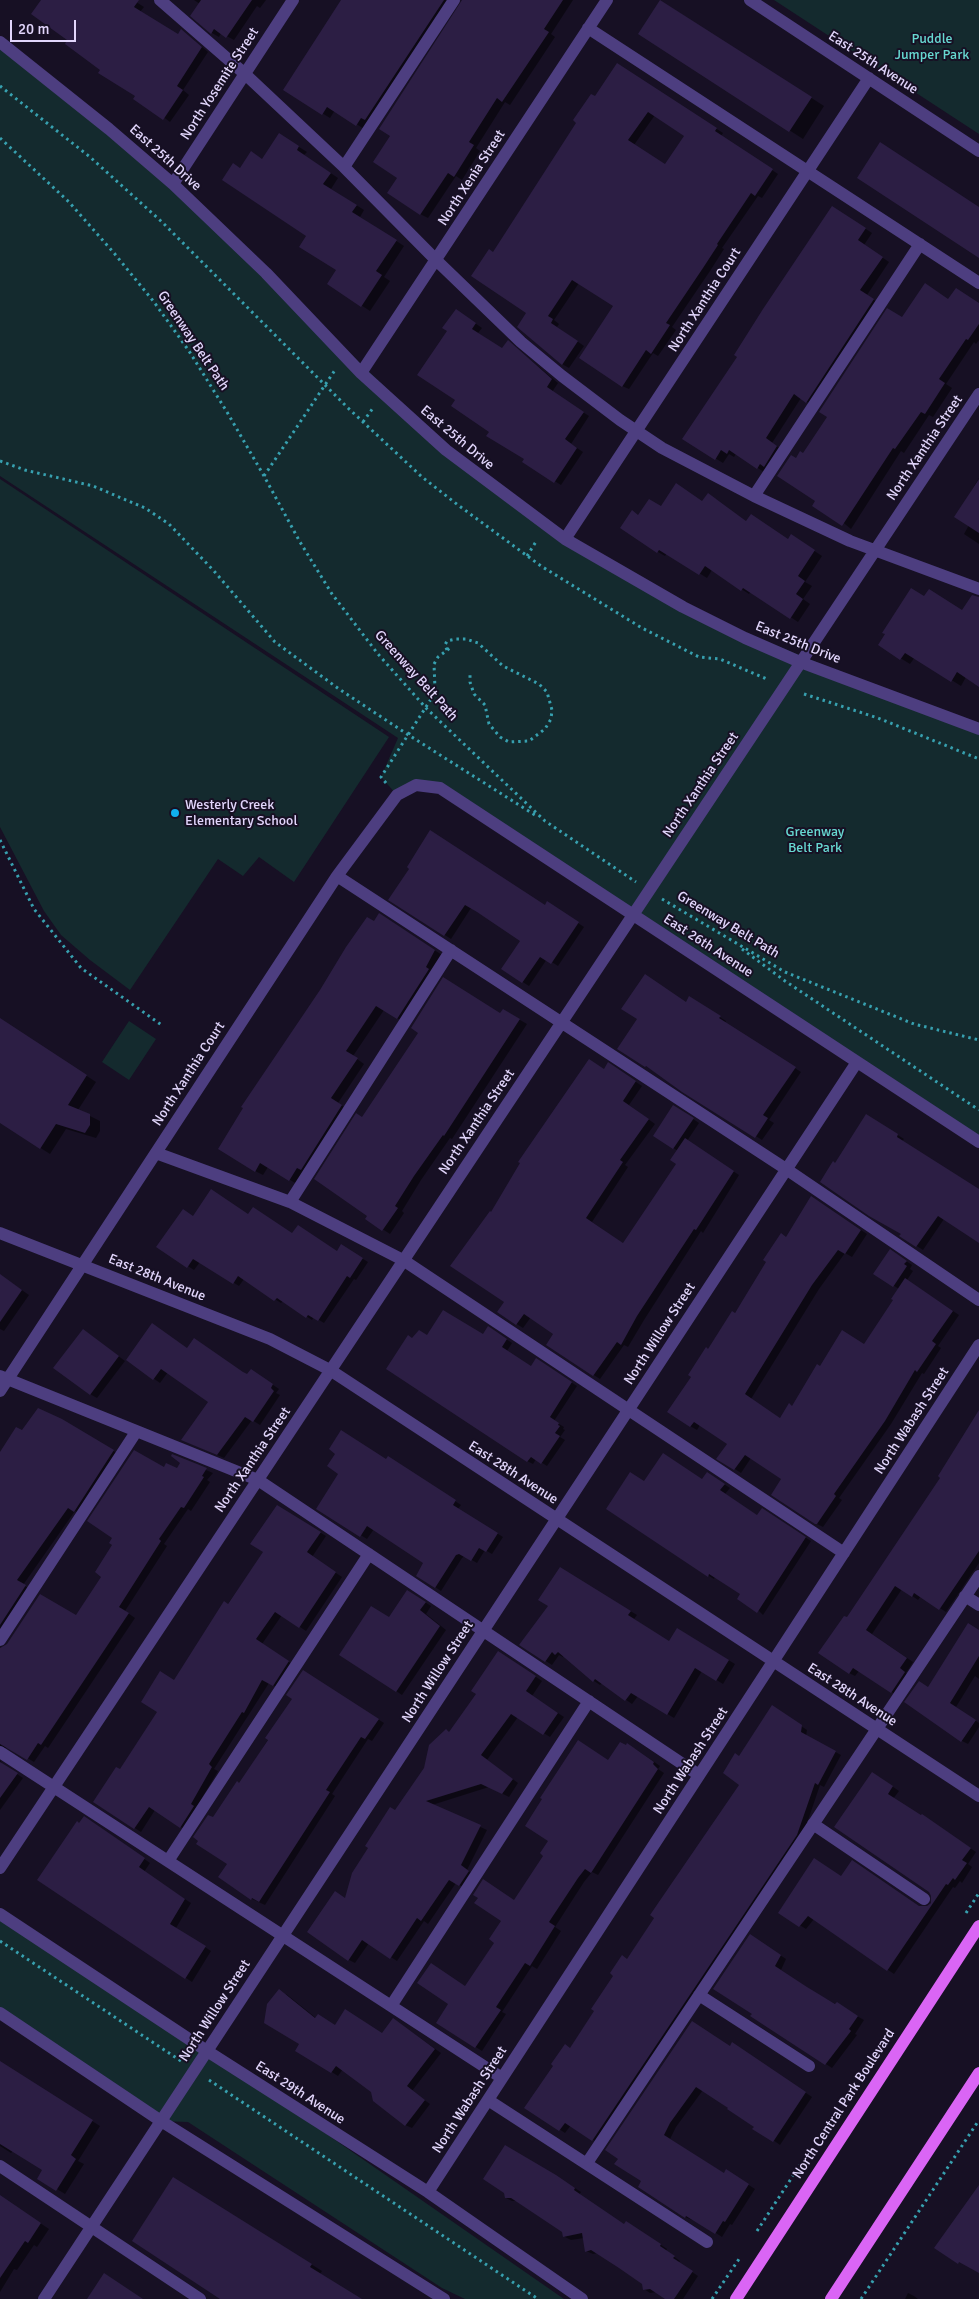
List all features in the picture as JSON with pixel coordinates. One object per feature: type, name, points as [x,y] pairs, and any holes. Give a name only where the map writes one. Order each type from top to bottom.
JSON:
[{"type":"main road","name":"North Central Park Boulevard","points":[[736,2299],[979,1926]]},
{"type":"main road","points":[[831,2299],[979,2073]]},
{"type":"street","points":[[160,0],[244,74],[344,167],[521,342],[555,371],[636,431],[662,448],[754,496],[850,541],[979,589]]},
{"type":"street","name":"North Yosemite Street","points":[[173,184],[294,0]]},
{"type":"street","points":[[344,167],[454,0]]},
{"type":"street","name":"North Xenia Street","points":[[361,373],[607,0]]},
{"type":"street","name":"East 25th Avenue","points":[[750,0],[979,151]]},
{"type":"street","points":[[588,28],[979,283]]},
{"type":"street","name":"East 25th Drive","points":[[0,42],[109,128],[173,184],[266,274],[361,373],[446,450],[565,539],[683,608],[745,638],[800,662],[979,729]]},
{"type":"street","name":"North Xanthia Court","points":[[565,539],[869,78]]},
{"type":"street","points":[[754,496],[920,244]]},
{"type":"street","name":"North Xanthia Street","points":[[0,1868],[648,890],[979,395]]},
{"type":"street","name":"North Xanthia Court","points":[[0,1391],[4,1377],[83,1264],[337,876],[397,795],[416,785]]},
{"type":"street","name":"East 26th Avenue","points":[[416,785],[440,788],[979,1142]]},
{"type":"street","points":[[337,876],[786,1169],[979,1300]]},
{"type":"street","points":[[290,1202],[451,950]]},
{"type":"street","name":"North Willow Street","points":[[44,2299],[857,1062]]},
{"type":"street","points":[[156,1153],[290,1202],[403,1260],[627,1411],[844,1553]]},
{"type":"street","name":"East 28th Avenue","points":[[0,1233],[270,1339],[330,1370],[979,1796]]},
{"type":"street","name":"North Wabash Street","points":[[428,2192],[979,1345]]},
{"type":"street","points":[[4,1377],[258,1480],[700,1775]]},
{"type":"street","points":[[0,1640],[136,1432]]},
{"type":"street","points":[[168,1861],[369,1554]]},
{"type":"street","points":[[587,2163],[979,1576]]},
{"type":"street","points":[[965,1596],[979,1605]]},
{"type":"street","points":[[391,2006],[589,1701]]},
{"type":"street","points":[[0,1752],[502,2078]]},
{"type":"street","points":[[813,1824],[924,1898]]},
{"type":"street","name":"East 29th Avenue","points":[[0,1914],[207,2051],[428,2192],[582,2299]]},
{"type":"street","points":[[699,1995],[809,2066]]},
{"type":"street","points":[[0,2013],[161,2121],[444,2299]]},
{"type":"street","points":[[488,2100],[707,2242]]},
{"type":"street","points":[[0,2166],[91,2226],[181,2294],[200,2299]]},
{"type":"path","name":"Greenway Belt Path","points":[[0,138],[69,202],[114,252],[154,302],[189,351],[332,594],[378,654],[426,708],[545,821],[648,890],[794,976],[914,1024],[979,1040]]},
{"type":"path","points":[[264,476],[335,370]]},
{"type":"path","points":[[364,422],[373,408]]},
{"type":"path","points":[[0,461],[25,470],[93,486],[145,508],[169,524],[214,571],[275,642],[339,689],[545,821]]},
{"type":"path","points":[[527,556],[537,540]]},
{"type":"path","points":[[397,795],[381,778],[407,734],[426,708],[435,689],[434,664],[438,657],[448,649],[445,645],[446,641],[466,639],[478,643],[503,666],[539,684],[547,692],[552,710],[551,719],[545,730],[538,736],[518,742],[509,742],[500,737],[489,724],[485,705],[474,694],[470,675]]},
{"type":"path","points":[[804,694],[878,718],[979,759]]},
{"type":"path","points":[[0,840],[34,909],[81,968],[162,1026]]},
{"type":"path","points":[[729,939],[785,982],[979,1110]]},
{"type":"path","points":[[0,1941],[538,2299]]},
{"type":"path","points":[[861,2299],[979,2120]]},
{"type":"path","points":[[712,2299],[739,2259]]},
{"type":"green space","name":"Puddle Jumper Park","points":[[774,0],[979,0],[979,134]]},
{"type":"green space","name":"Greenway Belt Park","points":[[0,42],[44,75],[266,273],[477,475],[683,607],[979,729],[979,1142],[440,788],[416,785],[397,795],[381,777],[398,738],[0,476]]},
{"type":"green space","name":"Westerly Creek Elementary School","points":[[0,479],[389,737],[294,882],[259,857],[243,876],[218,859],[130,990],[61,935],[44,911],[0,827]]},
{"type":"green space","points":[[129,1021],[156,1039],[129,1080],[102,1062]]},
{"type":"green space","points":[[0,1914],[207,2051],[564,2299],[465,2299],[442,2288],[188,2122],[161,2121],[0,2013]]},
{"type":"building","points":[[41,0],[139,0],[134,7],[178,34],[181,29],[202,47],[177,86],[183,90],[163,120],[133,99],[135,96],[98,73],[100,70],[65,44],[67,40],[31,14]]},
{"type":"building","points":[[201,0],[252,0],[226,38],[214,29],[211,34],[190,16]]},
{"type":"building","points":[[341,0],[444,0],[365,120],[361,118],[356,126],[327,107],[322,115],[283,90]]},
{"type":"building","points":[[462,0],[563,0],[544,29],[549,32],[502,102],[497,98],[469,142],[474,145],[454,177],[448,173],[420,215],[387,193],[397,178],[373,162],[390,136],[379,129]]},
{"type":"building","points":[[660,0],[812,97],[789,132],[638,34]]},
{"type":"building","points":[[617,63],[717,128],[715,131],[773,169],[755,196],[751,193],[717,244],[666,323],[670,325],[651,354],[646,350],[622,387],[579,358],[613,306],[572,280],[548,316],[553,319],[551,323],[578,341],[562,365],[517,327],[526,313],[471,276],[489,249],[493,252],[576,123],[573,120],[591,94],[595,96]],"holes":[[[648,112],[684,136],[665,164],[628,140]]]},
{"type":"building","points":[[279,133],[299,146],[297,150],[331,173],[323,184],[357,205],[352,212],[397,240],[376,271],[382,275],[361,307],[327,284],[336,270],[299,247],[306,236],[222,180],[233,163],[240,168],[251,151],[262,159]]},
{"type":"building","points":[[880,142],[979,207],[979,258],[857,178]]},
{"type":"building","points":[[832,206],[866,228],[858,240],[883,257],[860,290],[874,299],[806,403],[794,394],[766,438],[777,446],[764,467],[760,464],[757,469],[729,450],[727,454],[721,450],[715,460],[682,439],[737,357],[734,355],[763,309]]},
{"type":"building","points":[[925,283],[948,299],[956,288],[979,303],[979,324],[968,340],[966,339],[939,379],[945,383],[925,414],[921,412],[895,449],[893,448],[842,526],[812,506],[815,501],[777,476],[791,455],[796,458],[800,451],[803,453],[827,417],[819,412],[887,308],[902,317]]},
{"type":"building","points":[[456,309],[476,323],[472,329],[502,348],[508,340],[552,379],[547,387],[584,412],[565,439],[577,448],[554,483],[522,462],[524,459],[486,436],[489,432],[451,406],[455,400],[417,375],[447,331],[442,328]]},
{"type":"building","points":[[979,479],[979,533],[954,517]]},
{"type":"building","points":[[676,483],[702,501],[708,493],[746,521],[751,514],[788,539],[791,534],[815,550],[798,576],[805,581],[796,594],[803,599],[790,619],[743,588],[741,591],[705,566],[699,575],[659,550],[657,553],[620,528],[632,510],[638,515],[649,499],[661,506]]},
{"type":"building","points":[[911,588],[924,596],[929,589],[962,610],[972,595],[979,597],[979,687],[957,672],[951,682],[905,653],[900,660],[878,645],[885,634],[882,633]]},
{"type":"building","points":[[430,830],[545,905],[547,901],[579,922],[551,964],[540,957],[522,983],[501,969],[520,941],[477,912],[465,905],[444,936],[388,900],[409,869],[407,867]]},
{"type":"building","points":[[379,913],[435,950],[426,967],[429,969],[397,1019],[376,1006],[346,1051],[358,1058],[331,1098],[342,1105],[301,1170],[297,1168],[289,1181],[260,1163],[255,1172],[218,1149],[243,1108],[241,1107],[320,990],[346,947],[367,917],[374,921]]},
{"type":"building","points":[[645,974],[686,1002],[689,996],[721,1016],[719,1018],[796,1067],[763,1115],[768,1118],[755,1138],[617,1049],[637,1019],[621,1009]]},
{"type":"building","points":[[443,977],[500,1013],[503,1009],[520,1019],[444,1136],[414,1176],[395,1206],[398,1208],[382,1231],[365,1219],[367,1216],[314,1179],[356,1113],[362,1117],[418,1033],[411,1028]]},
{"type":"building","points":[[0,1018],[87,1075],[68,1105],[90,1114],[90,1125],[85,1133],[56,1124],[40,1149],[0,1123]]},
{"type":"building","points":[[589,1059],[604,1069],[608,1062],[636,1081],[623,1101],[649,1119],[620,1160],[623,1162],[586,1218],[623,1243],[676,1164],[670,1160],[685,1138],[734,1171],[637,1316],[621,1345],[617,1342],[593,1376],[546,1345],[553,1334],[524,1314],[516,1325],[497,1312],[504,1302],[450,1266],[491,1212],[520,1163],[518,1162]]},
{"type":"building","points":[[673,1105],[694,1118],[673,1149],[653,1136]]},
{"type":"building","points":[[866,1114],[898,1134],[897,1137],[979,1189],[979,1243],[938,1216],[916,1247],[899,1236],[901,1234],[869,1216],[820,1182],[833,1161],[835,1163]]},
{"type":"building","points":[[211,1189],[248,1214],[253,1207],[292,1233],[298,1225],[337,1251],[341,1244],[363,1258],[350,1278],[347,1276],[318,1321],[308,1315],[306,1318],[277,1298],[274,1301],[238,1276],[233,1284],[193,1259],[187,1268],[156,1247],[183,1209],[193,1216]]},
{"type":"building","points":[[811,1196],[861,1230],[845,1254],[838,1250],[812,1285],[745,1394],[780,1418],[789,1403],[792,1406],[817,1364],[820,1366],[842,1330],[864,1344],[905,1278],[953,1311],[932,1341],[936,1344],[917,1372],[915,1370],[885,1421],[834,1494],[836,1496],[817,1524],[771,1495],[781,1479],[745,1455],[734,1470],[716,1459],[727,1444],[694,1422],[690,1427],[667,1412],[691,1377],[688,1375],[706,1347],[708,1349],[732,1311],[735,1313],[766,1262],[763,1260],[781,1233],[786,1237]]},
{"type":"building","points":[[890,1249],[907,1261],[904,1264],[907,1266],[893,1287],[873,1274]]},
{"type":"building","points":[[0,1274],[22,1290],[0,1322]]},
{"type":"building","points":[[443,1310],[483,1334],[488,1326],[507,1339],[502,1347],[531,1366],[536,1358],[572,1382],[550,1417],[559,1423],[558,1425],[560,1426],[555,1433],[560,1436],[541,1464],[531,1457],[527,1462],[386,1369],[408,1335],[412,1338],[419,1330],[427,1335]]},
{"type":"building","points":[[152,1323],[187,1348],[194,1338],[243,1372],[247,1374],[251,1369],[273,1384],[271,1388],[274,1391],[253,1422],[245,1417],[217,1455],[181,1440],[208,1402],[161,1369],[153,1380],[126,1360]]},
{"type":"building","points":[[83,1329],[119,1356],[90,1395],[53,1368]]},
{"type":"building","points":[[38,1408],[62,1419],[114,1450],[74,1512],[68,1508],[17,1580],[26,1585],[0,1625],[0,1452],[16,1427],[22,1430]]},
{"type":"building","points":[[979,1410],[979,1551],[939,1610],[914,1593],[912,1597],[895,1586],[866,1630],[907,1658],[900,1668],[905,1672],[891,1693],[853,1668],[849,1674],[818,1653],[844,1616],[847,1617],[940,1478],[938,1476]]},
{"type":"building","points":[[341,1430],[386,1459],[388,1456],[456,1500],[453,1505],[498,1533],[486,1552],[479,1548],[471,1561],[459,1554],[456,1555],[435,1588],[416,1576],[423,1563],[367,1526],[360,1537],[316,1509],[338,1474],[327,1466],[335,1454],[329,1449]]},
{"type":"building","points":[[134,1450],[164,1467],[166,1463],[177,1468],[180,1463],[171,1456],[172,1454],[207,1468],[202,1476],[204,1477],[184,1508],[181,1507],[159,1539],[161,1541],[119,1607],[129,1613],[41,1745],[38,1743],[27,1760],[0,1744],[0,1648],[7,1644],[40,1594],[76,1615],[101,1577],[95,1572],[112,1545],[109,1543],[112,1538],[87,1521]]},
{"type":"building","points":[[663,1453],[702,1479],[707,1472],[725,1484],[720,1490],[757,1515],[762,1508],[806,1537],[757,1613],[737,1599],[740,1594],[709,1574],[708,1577],[606,1509],[630,1472],[644,1481]]},
{"type":"building","points":[[277,1505],[321,1532],[307,1552],[336,1572],[299,1628],[275,1612],[256,1639],[289,1661],[273,1686],[262,1680],[244,1713],[242,1712],[209,1764],[212,1767],[191,1804],[194,1806],[180,1828],[149,1807],[134,1829],[93,1802],[116,1767],[120,1769],[157,1712],[141,1702],[160,1671],[174,1680],[224,1601],[228,1604],[263,1552],[250,1544]]},
{"type":"building","points":[[560,1567],[631,1611],[628,1615],[669,1641],[677,1628],[729,1660],[716,1681],[695,1668],[667,1715],[631,1693],[625,1701],[595,1679],[593,1682],[558,1652],[555,1655],[552,1652],[545,1662],[519,1645],[548,1606],[538,1600]]},
{"type":"building","points":[[407,1590],[426,1602],[420,1610],[440,1626],[396,1692],[339,1655],[371,1606],[389,1617]]},
{"type":"building","points":[[968,1623],[979,1630],[979,1656],[950,1703],[976,1720],[961,1742],[904,1702],[919,1681],[928,1687]]},
{"type":"building","points":[[498,1651],[536,1676],[526,1691],[558,1713],[543,1735],[511,1714],[481,1755],[513,1779],[502,1794],[481,1784],[426,1801],[481,1825],[461,1865],[469,1871],[459,1886],[449,1880],[421,1921],[417,1918],[390,1959],[362,1940],[348,1961],[307,1932],[335,1891],[345,1898],[352,1873],[368,1848],[365,1846],[390,1807],[395,1810],[424,1768],[429,1745],[446,1729],[449,1732],[476,1694],[471,1691]]},
{"type":"building","points":[[303,1670],[379,1719],[365,1739],[361,1737],[326,1790],[330,1792],[259,1902],[252,1898],[251,1900],[218,1877],[227,1864],[196,1844],[198,1841],[193,1837],[208,1815],[213,1817],[268,1740],[265,1738],[292,1699],[286,1695]]},
{"type":"building","points":[[772,1705],[802,1725],[801,1732],[836,1751],[818,1785],[815,1783],[797,1835],[592,2141],[565,2123],[559,2131],[524,2108],[553,2066],[551,2064],[565,2044],[570,2048],[594,2011],[591,2009],[613,1976],[610,1973],[622,1955],[627,1959],[654,1918],[650,1915],[739,1785],[723,1773],[735,1753],[739,1756]]},
{"type":"building","points":[[578,1740],[608,1760],[620,1742],[626,1745],[627,1743],[654,1762],[653,1764],[658,1769],[591,1873],[585,1869],[549,1922],[555,1926],[530,1966],[525,1963],[496,2007],[501,2010],[475,2048],[436,2023],[448,2004],[417,1983],[431,1963],[465,1986],[494,1943],[489,1939],[501,1921],[474,1903],[478,1898],[473,1895],[483,1879],[514,1900],[543,1856],[540,1853],[548,1841],[525,1826],[542,1799],[540,1798]]},
{"type":"building","points":[[0,1762],[18,1773],[0,1798]]},
{"type":"building","points":[[872,1772],[893,1786],[888,1794],[922,1814],[971,1848],[962,1860],[967,1863],[955,1880],[953,1878],[948,1885],[946,1884],[887,1971],[808,1916],[799,1927],[778,1913],[814,1858],[841,1876],[852,1860],[919,1906],[927,1906],[931,1903],[929,1892],[834,1827]]},
{"type":"building","points":[[84,1816],[145,1858],[139,1867],[185,1899],[170,1924],[206,1946],[185,1979],[37,1880],[77,1821],[79,1823]]},
{"type":"building","points":[[750,1934],[781,1955],[775,1966],[835,2004],[837,2002],[858,2016],[849,2029],[851,2031],[825,2065],[750,2016],[752,2014],[713,1989]]},
{"type":"building","points":[[279,1989],[315,2018],[318,2014],[335,2025],[345,2009],[382,2033],[393,2018],[435,2049],[407,2086],[425,2100],[405,2126],[373,2101],[371,2092],[336,2066],[331,2073],[295,2051],[299,2044],[264,2023],[267,2004]]},
{"type":"building","points":[[692,2021],[730,2046],[732,2042],[806,2092],[773,2142],[752,2129],[754,2127],[696,2087],[670,2123],[664,2135],[724,2173],[726,2169],[749,2184],[725,2222],[723,2221],[715,2234],[686,2216],[685,2218],[638,2187],[641,2181],[614,2164],[618,2159],[605,2150]]},
{"type":"building","points":[[0,2061],[93,2120],[71,2155],[76,2159],[56,2191],[37,2179],[42,2170],[0,2144]]},
{"type":"building","points":[[505,2145],[556,2175],[575,2188],[574,2190],[624,2224],[626,2221],[661,2244],[660,2246],[675,2256],[673,2258],[693,2271],[674,2299],[665,2299],[650,2289],[643,2290],[642,2284],[619,2268],[591,2250],[585,2252],[582,2233],[563,2237],[562,2232],[511,2198],[505,2198],[504,2193],[483,2179]]},
{"type":"building","points":[[173,2177],[312,2264],[310,2267],[362,2299],[220,2299],[132,2241]]},
{"type":"building","points":[[979,2185],[979,2273],[959,2262],[958,2264],[934,2248]]},
{"type":"building","points":[[0,2195],[41,2223],[28,2243],[25,2241],[0,2278]]},
{"type":"building","points":[[104,2273],[143,2299],[87,2299]]},
{"type":"place","name":"Westerly Creek Elementary School","points":[[175,813]]}]
